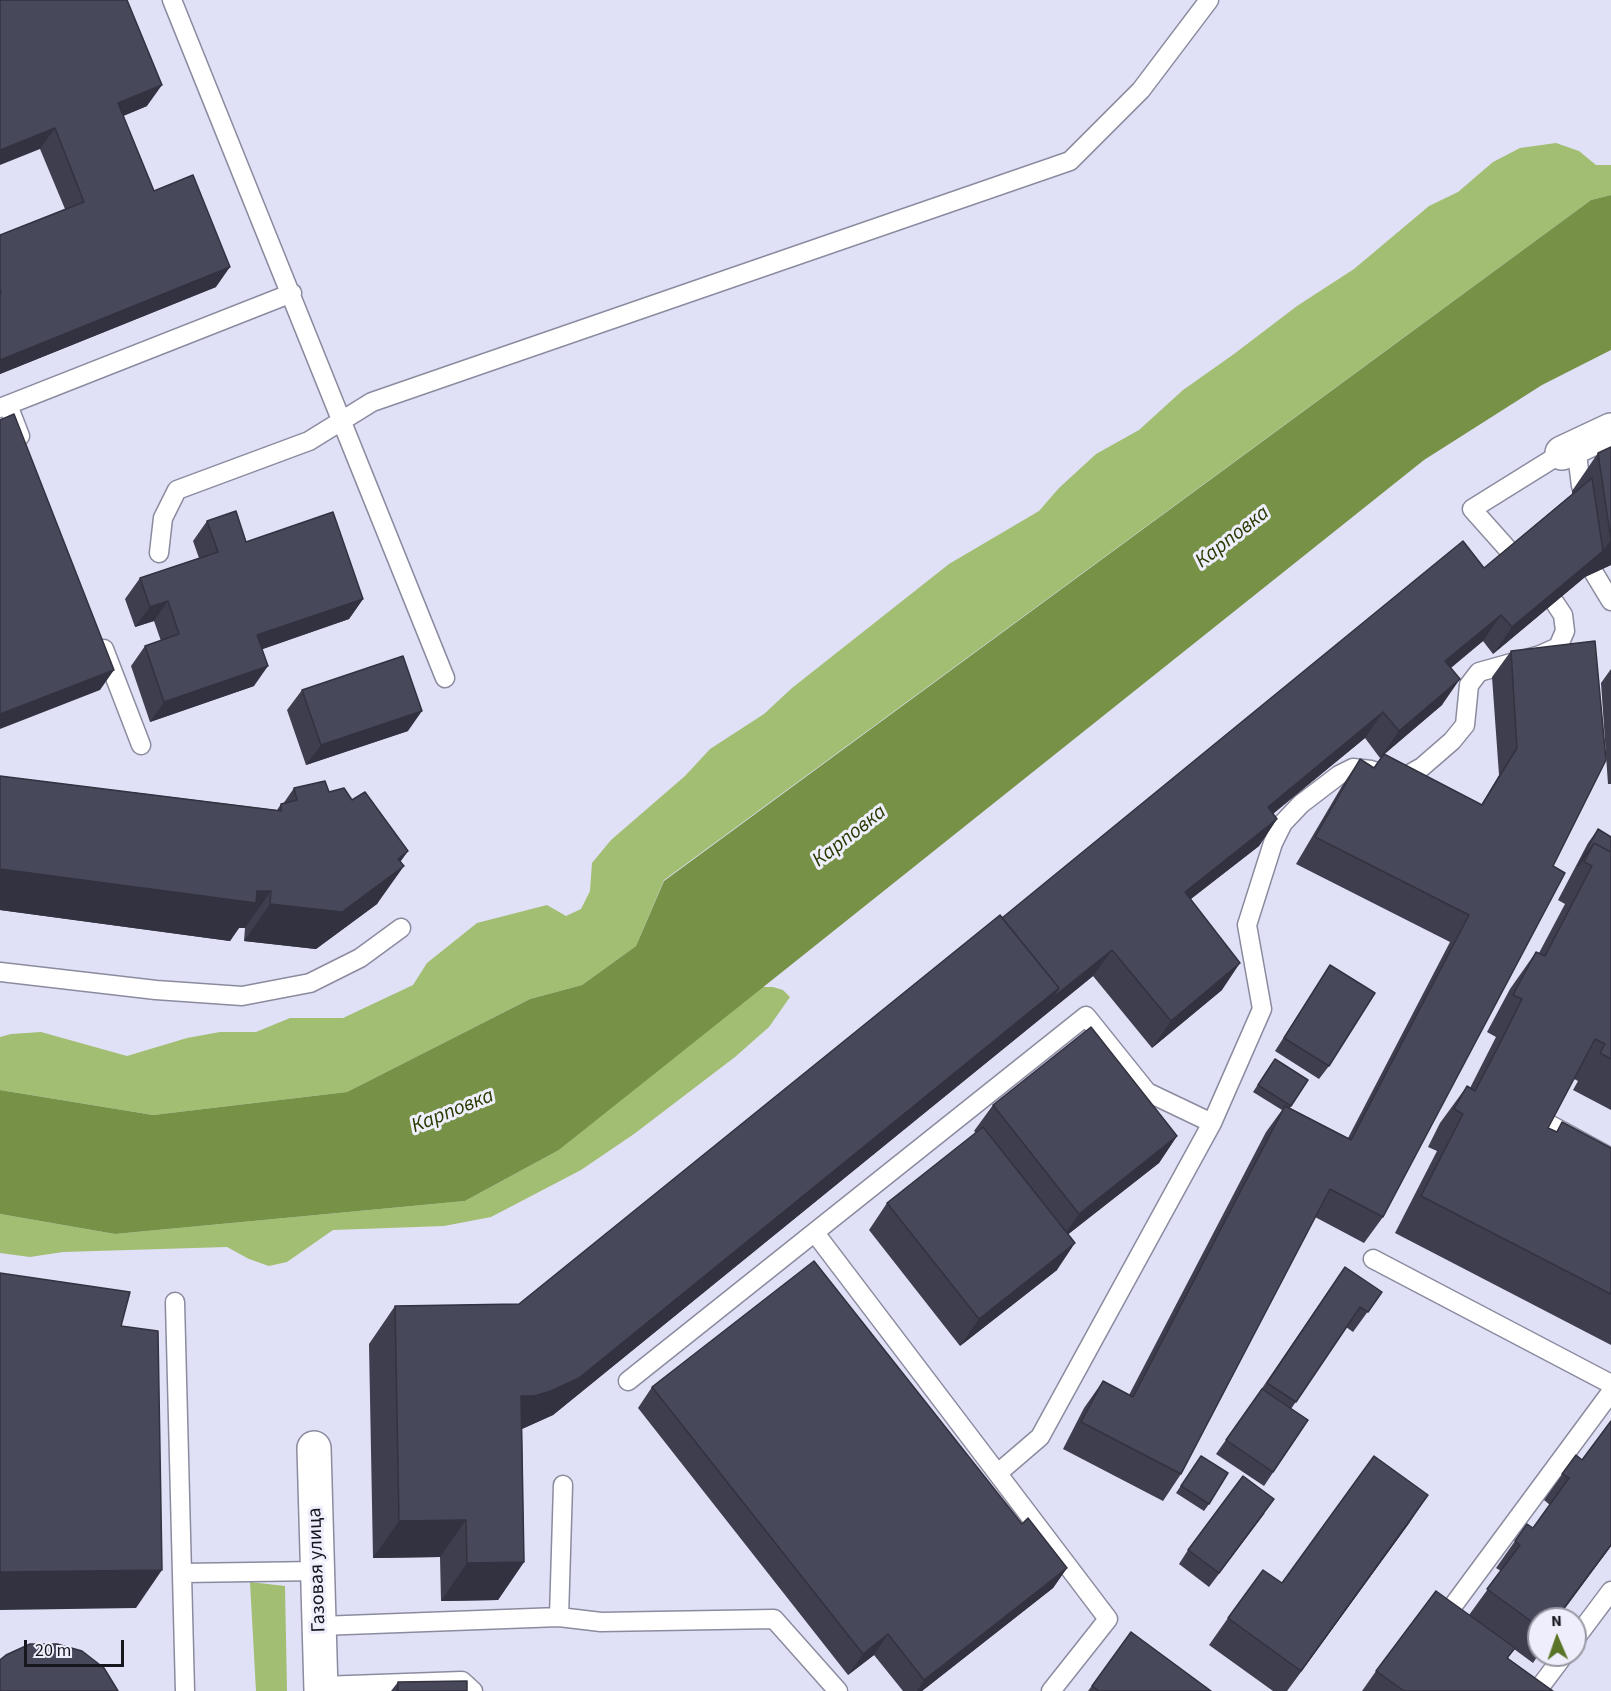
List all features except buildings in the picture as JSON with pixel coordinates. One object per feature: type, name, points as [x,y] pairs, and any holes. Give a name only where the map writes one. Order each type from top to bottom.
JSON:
[{"type":"street","points":[[1569,449],[1611,430]]},
{"type":"street","name":"Газовая улица","points":[[315,1448],[321,1688]]},
{"type":"lane","points":[[172,0],[445,678]]},
{"type":"lane","points":[[159,554],[163,518],[177,490],[309,441],[372,402],[1070,161],[1141,90],[1209,0]]},
{"type":"lane","points":[[25,448],[4,406],[291,293]]},
{"type":"lane","points":[[1513,555],[1472,509],[1569,449],[1581,486]]},
{"type":"lane","points":[[1594,573],[1611,601]]},
{"type":"lane","points":[[998,1473],[1040,1437],[1212,1123],[1262,1009],[1247,925],[1273,843],[1283,823],[1301,804],[1339,775],[1353,768],[1387,775],[1406,776],[1422,767],[1452,741],[1465,725],[1469,685],[1479,672],[1540,655],[1558,646],[1564,631],[1563,615],[1555,603]]},
{"type":"lane","points":[[98,635],[141,745]]},
{"type":"lane","points":[[0,972],[156,990],[242,996],[310,983],[360,958],[401,928]]},
{"type":"lane","points":[[628,1381],[1086,1016],[1147,1092],[1212,1123]]},
{"type":"lane","points":[[1545,1122],[1611,1158]]},
{"type":"lane","points":[[815,1233],[1108,1619],[1051,1691]]},
{"type":"lane","points":[[1373,1259],[1611,1384]]},
{"type":"lane","points":[[175,1302],[185,1691]]},
{"type":"lane","points":[[1454,1640],[1437,1627],[1611,1392]]},
{"type":"lane","points":[[559,1617],[562,1485]]},
{"type":"lane","points":[[183,1573],[318,1571]]},
{"type":"lane","points":[[1587,1623],[1611,1591]]},
{"type":"lane","points":[[320,1626],[559,1617],[601,1622],[774,1619],[838,1691]]},
{"type":"lane","points":[[1537,1691],[1554,1667]]},
{"type":"lane","points":[[321,1688],[462,1681],[472,1691]]},
{"type":"shaded area","points":[[1556,143],[1579,151],[1596,165],[1611,165],[1611,195],[1591,200],[664,880],[636,946],[582,985],[530,999],[347,1092],[153,1115],[0,1090],[0,1037],[41,1032],[127,1056],[187,1038],[220,1032],[256,1032],[290,1018],[343,1018],[413,985],[427,963],[477,923],[547,905],[566,916],[581,909],[590,891],[592,863],[611,840],[685,776],[710,749],[764,714],[792,688],[949,564],[1039,511],[1059,488],[1096,454],[1139,430],[1183,390],[1297,306],[1354,269],[1429,206],[1458,192],[1493,162],[1520,148]]},
{"type":"shaded area","points":[[762,987],[783,990],[790,997],[769,1027],[735,1057],[634,1134],[581,1170],[491,1217],[444,1226],[333,1230],[287,1262],[269,1266],[249,1259],[227,1247],[63,1252],[30,1257],[0,1253],[0,1214],[115,1234],[465,1201],[559,1150]]},
{"type":"shaded area","points":[[250,1582],[285,1586],[287,1691],[256,1691]]},
{"type":"water","name":"Карповка","points":[[1611,195],[1611,350],[1542,385],[1424,460],[559,1150],[465,1201],[115,1234],[0,1214],[0,1090],[153,1115],[347,1092],[530,999],[582,985],[636,946],[664,881],[1591,200]]}]
